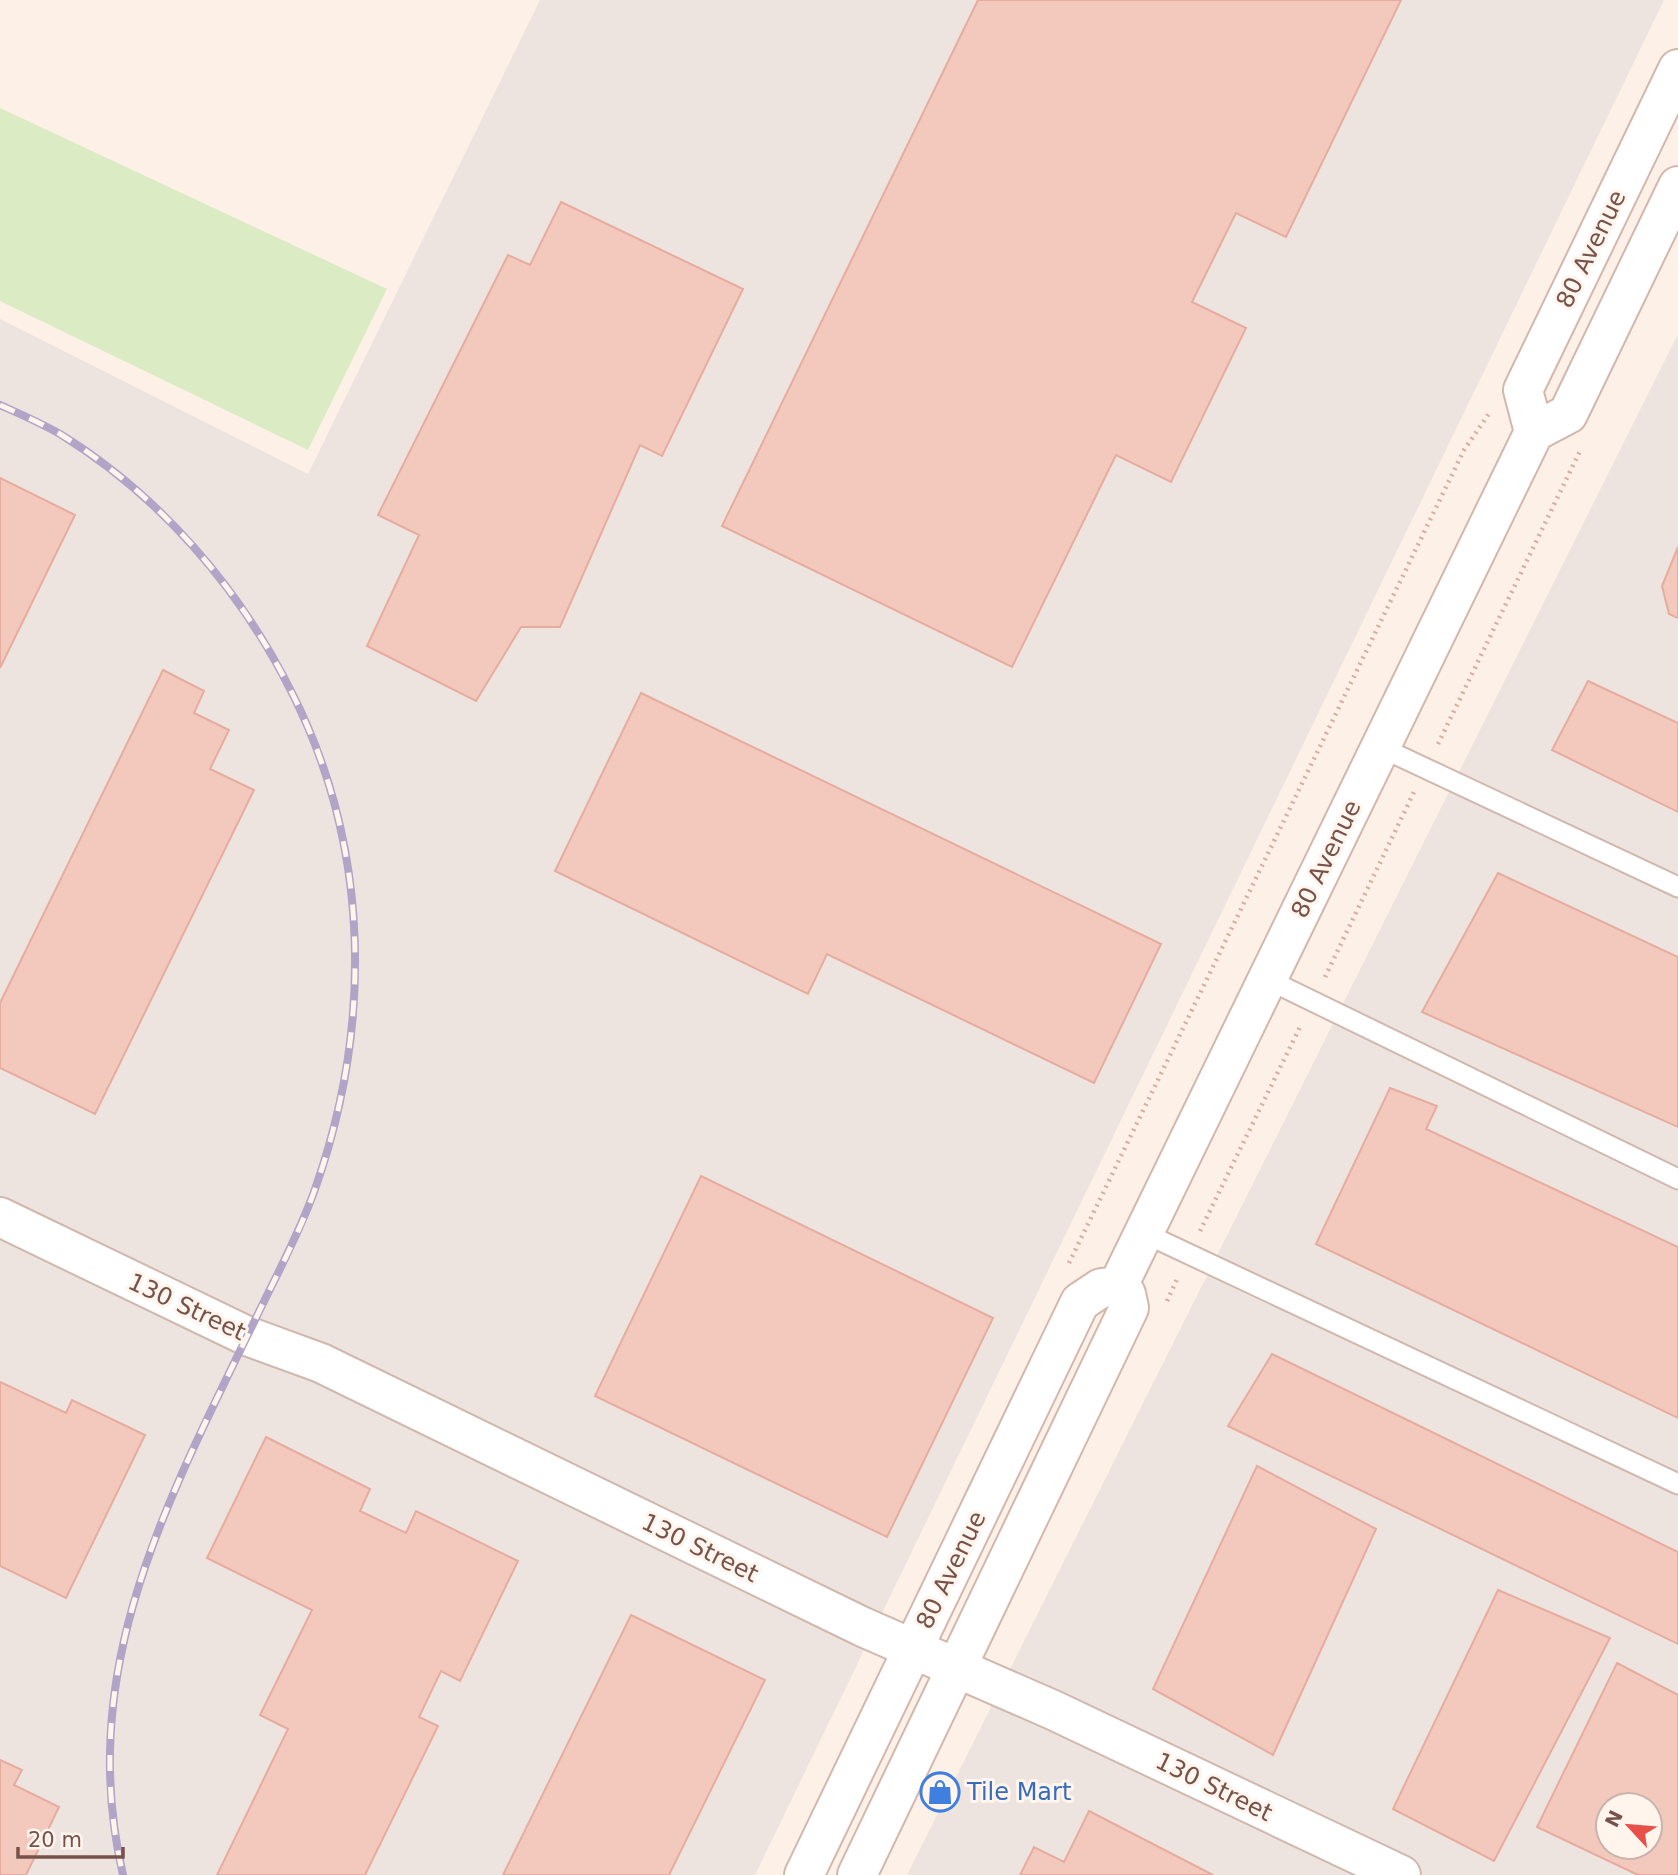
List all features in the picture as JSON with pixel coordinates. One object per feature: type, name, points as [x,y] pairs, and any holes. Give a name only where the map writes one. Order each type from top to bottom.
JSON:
[{"type":"main road","name":"80 Avenue","points":[[1523,390],[1678,69]]},
{"type":"main road","name":"80 Avenue","points":[[1118,1286],[1534,432],[1568,414],[1678,186]]},
{"type":"main road","points":[[1523,390],[1534,432]]},
{"type":"main road","name":"130 Street","points":[[0,1217],[247,1336],[321,1363],[912,1650],[1053,1710],[1401,1875]]},
{"type":"main road","name":"80 Avenue","points":[[804,1875],[1080,1302],[1101,1288],[1118,1286]]},
{"type":"main road","name":"80 Avenue","points":[[857,1875],[1129,1308],[1126,1294],[1118,1286]]},
{"type":"lane","points":[[1380,747],[1678,887]]},
{"type":"lane","points":[[1268,979],[1678,1179]]},
{"type":"lane","points":[[1144,1233],[1678,1484]]},
{"type":"path","points":[[1068,1266],[1464,450],[1498,400],[1523,390]]},
{"type":"path","points":[[1165,1304],[1586,437]]},
{"type":"shaded area","points":[[540,0],[1664,0],[755,1875],[0,1875],[0,319],[308,474]]},
{"type":"shaded area","points":[[1678,334],[1678,1875],[907,1875]]},
{"type":"green space","points":[[0,108],[387,289],[308,450],[0,301]]},
{"type":"building","points":[[978,0],[1401,0],[1286,237],[1236,213],[1192,302],[1246,328],[1171,482],[1116,455],[1012,667],[722,526]]},
{"type":"building","points":[[561,202],[743,289],[662,456],[640,445],[560,627],[521,627],[476,701],[367,646],[419,535],[378,515],[508,255],[530,265]]},
{"type":"building","points":[[0,478],[75,515],[0,668]]},
{"type":"building","points":[[1678,547],[1678,618],[1669,614],[1662,586]]},
{"type":"building","points":[[163,670],[204,691],[194,713],[229,730],[210,769],[254,790],[95,1114],[0,1068],[0,1003]]},
{"type":"building","points":[[1588,681],[1678,723],[1678,812],[1552,750]]},
{"type":"building","points":[[641,693],[1161,944],[1094,1083],[827,954],[808,994],[555,871]]},
{"type":"building","points":[[1498,873],[1678,957],[1678,1127],[1422,1012]]},
{"type":"building","points":[[1390,1088],[1437,1106],[1426,1129],[1678,1247],[1678,1418],[1316,1244]]},
{"type":"building","points":[[701,1176],[993,1318],[887,1537],[595,1396]]},
{"type":"building","points":[[1272,1354],[1678,1552],[1678,1644],[1228,1426]]},
{"type":"building","points":[[0,1382],[66,1413],[72,1400],[145,1435],[66,1598],[0,1566]]},
{"type":"building","points":[[266,1437],[370,1489],[360,1511],[406,1533],[416,1511],[518,1561],[460,1681],[441,1671],[419,1717],[438,1726],[365,1875],[217,1875],[288,1729],[260,1715],[312,1610],[207,1558]]},
{"type":"building","points":[[1257,1466],[1376,1529],[1273,1755],[1153,1689]]},
{"type":"building","points":[[1498,1590],[1610,1638],[1494,1861],[1393,1809]]},
{"type":"building","points":[[631,1615],[765,1680],[669,1875],[503,1875]]},
{"type":"building","points":[[1617,1663],[1678,1695],[1678,1875],[1638,1875],[1609,1861],[1664,1861],[1664,1791],[1594,1791],[1594,1854],[1537,1827]]},
{"type":"building","points":[[0,1760],[22,1770],[14,1785],[59,1807],[26,1875],[0,1875]]},
{"type":"building","points":[[1089,1811],[1213,1875],[1020,1875],[1034,1847],[1064,1862]]},
{"type":"railway","points":[[0,405],[60,434],[131,485],[193,546],[247,616],[291,691],[317,751],[337,812],[349,875],[355,939],[354,1002],[347,1066],[333,1130],[314,1192],[294,1241],[191,1454],[162,1520],[138,1587],[121,1656],[111,1726],[111,1799],[123,1875]]},
{"type":"place","name":"Tile Mart","points":[[940,1792]]}]
